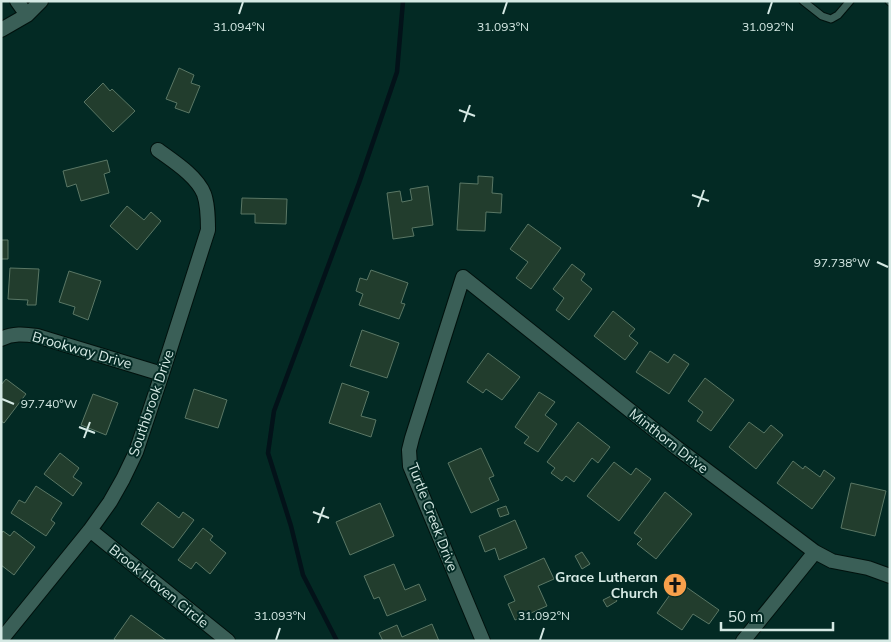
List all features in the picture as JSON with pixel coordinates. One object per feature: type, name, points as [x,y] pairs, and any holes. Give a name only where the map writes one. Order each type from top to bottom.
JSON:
[{"type":"street","points":[[17,1],[27,15]]},
{"type":"street","points":[[1,30],[27,15],[41,1]]},
{"type":"street","name":"Southbrook Drive","points":[[1,640],[90,530],[110,502],[136,452],[162,374],[208,230],[208,223],[203,192],[190,174],[158,150]]},
{"type":"street","name":"Minthorn Drive","points":[[463,277],[678,448],[815,552],[832,561],[868,568],[890,576]]},
{"type":"street","name":"Turtle Creek Drive","points":[[463,277],[412,438],[410,466],[483,641]]},
{"type":"street","name":"Brookway Drive","points":[[1,339],[21,333],[37,336],[162,374]]},
{"type":"street","name":"Brook Haven Circle","points":[[90,530],[228,641]]},
{"type":"street","points":[[743,641],[815,552]]},
{"type":"lane","points":[[803,1],[822,16],[831,19],[838,15],[850,1]]},
{"type":"building","points":[[179,68],[194,75],[191,83],[200,86],[189,113],[175,108],[177,103],[166,99]]},
{"type":"building","points":[[103,83],[135,111],[113,132],[84,102]]},
{"type":"building","points":[[107,160],[110,172],[104,174],[109,193],[81,201],[76,184],[67,187],[63,171]]},
{"type":"building","points":[[478,176],[493,177],[492,193],[502,194],[501,213],[486,212],[485,231],[457,230],[460,183],[478,184]]},
{"type":"building","points":[[428,186],[433,225],[412,228],[414,236],[393,239],[387,193],[400,191],[402,202],[412,200],[410,189]]},
{"type":"building","points":[[242,198],[287,199],[286,224],[255,223],[255,214],[241,214]]},
{"type":"building","points":[[127,206],[144,220],[151,212],[161,221],[137,250],[110,226]]},
{"type":"building","points":[[528,224],[561,248],[531,289],[516,278],[528,262],[510,249]]},
{"type":"building","points":[[1,240],[8,240],[8,259],[1,259]]},
{"type":"building","points":[[572,264],[585,274],[581,280],[592,289],[569,320],[556,310],[564,298],[553,289]]},
{"type":"building","points":[[10,268],[39,269],[36,305],[27,305],[28,300],[8,299]]},
{"type":"building","points":[[371,270],[408,283],[401,303],[405,304],[399,319],[359,305],[363,294],[356,291],[360,278],[367,280]]},
{"type":"building","points":[[69,271],[101,281],[88,320],[73,314],[75,307],[59,302]]},
{"type":"building","points":[[613,311],[635,329],[629,336],[638,343],[625,360],[594,336]]},
{"type":"building","points":[[362,330],[399,343],[387,378],[350,366]]},
{"type":"building","points":[[650,351],[668,363],[674,354],[689,364],[669,394],[636,372]]},
{"type":"building","points":[[488,353],[520,377],[502,400],[486,389],[483,393],[467,382]]},
{"type":"building","points":[[705,378],[734,400],[711,431],[697,421],[703,412],[688,401]]},
{"type":"building","points":[[6,379],[26,394],[4,423],[1,421],[1,385]]},
{"type":"building","points":[[342,383],[369,392],[361,416],[376,420],[371,437],[329,423]]},
{"type":"building","points":[[194,389],[227,400],[218,428],[185,418]]},
{"type":"building","points":[[539,392],[555,402],[545,415],[557,424],[538,452],[524,443],[529,437],[515,427]]},
{"type":"building","points":[[93,394],[118,403],[106,435],[81,425]]},
{"type":"building","points":[[578,422],[610,447],[598,463],[592,458],[574,482],[566,476],[562,481],[551,473],[555,468],[547,462]]},
{"type":"building","points":[[749,422],[764,433],[771,425],[783,435],[756,469],[729,447]]},
{"type":"building","points":[[481,448],[494,476],[489,478],[499,500],[471,513],[448,463]]},
{"type":"building","points":[[60,453],[79,468],[73,477],[82,483],[73,496],[44,474]]},
{"type":"building","points":[[793,461],[803,469],[805,466],[820,477],[824,470],[835,478],[812,509],[777,483]]},
{"type":"building","points":[[614,462],[631,475],[636,468],[651,479],[619,521],[587,496]]},
{"type":"building","points":[[851,483],[886,491],[875,536],[841,528]]},
{"type":"building","points":[[36,486],[62,503],[51,520],[55,523],[46,536],[11,513],[19,500],[25,503]]},
{"type":"building","points":[[665,492],[692,514],[656,559],[637,544],[642,539],[634,533]]},
{"type":"building","points":[[158,502],[179,518],[183,512],[194,520],[173,548],[141,524]]},
{"type":"building","points":[[380,503],[394,536],[350,555],[336,522]]},
{"type":"building","points":[[506,506],[509,514],[500,517],[497,509]]},
{"type":"building","points":[[515,520],[527,548],[499,560],[495,548],[485,552],[479,536]]},
{"type":"building","points":[[203,528],[213,536],[210,540],[226,553],[210,574],[196,562],[191,569],[178,560]]},
{"type":"building","points":[[3,531],[10,536],[14,531],[35,547],[14,575],[1,565],[1,534]]},
{"type":"building","points":[[582,552],[590,564],[582,569],[575,556]]},
{"type":"building","points":[[544,558],[554,579],[538,586],[547,606],[515,620],[508,604],[515,601],[504,576]]},
{"type":"building","points":[[394,564],[405,590],[419,584],[426,600],[387,616],[379,597],[374,599],[364,576]]},
{"type":"building","points":[[679,582],[719,610],[709,624],[693,614],[682,630],[657,613]]},
{"type":"building","points":[[613,595],[617,601],[607,607],[603,600]]},
{"type":"building","points":[[131,615],[167,641],[117,641],[114,639]]},
{"type":"building","points":[[432,624],[439,641],[383,641],[379,633],[397,625],[402,637]]},
{"type":"waterway","points":[[337,641],[303,575],[291,526],[268,453],[274,411],[359,183],[397,72],[403,1]]},
{"type":"place","name":"Grace Lutheran Church","points":[[675,585]]}]
